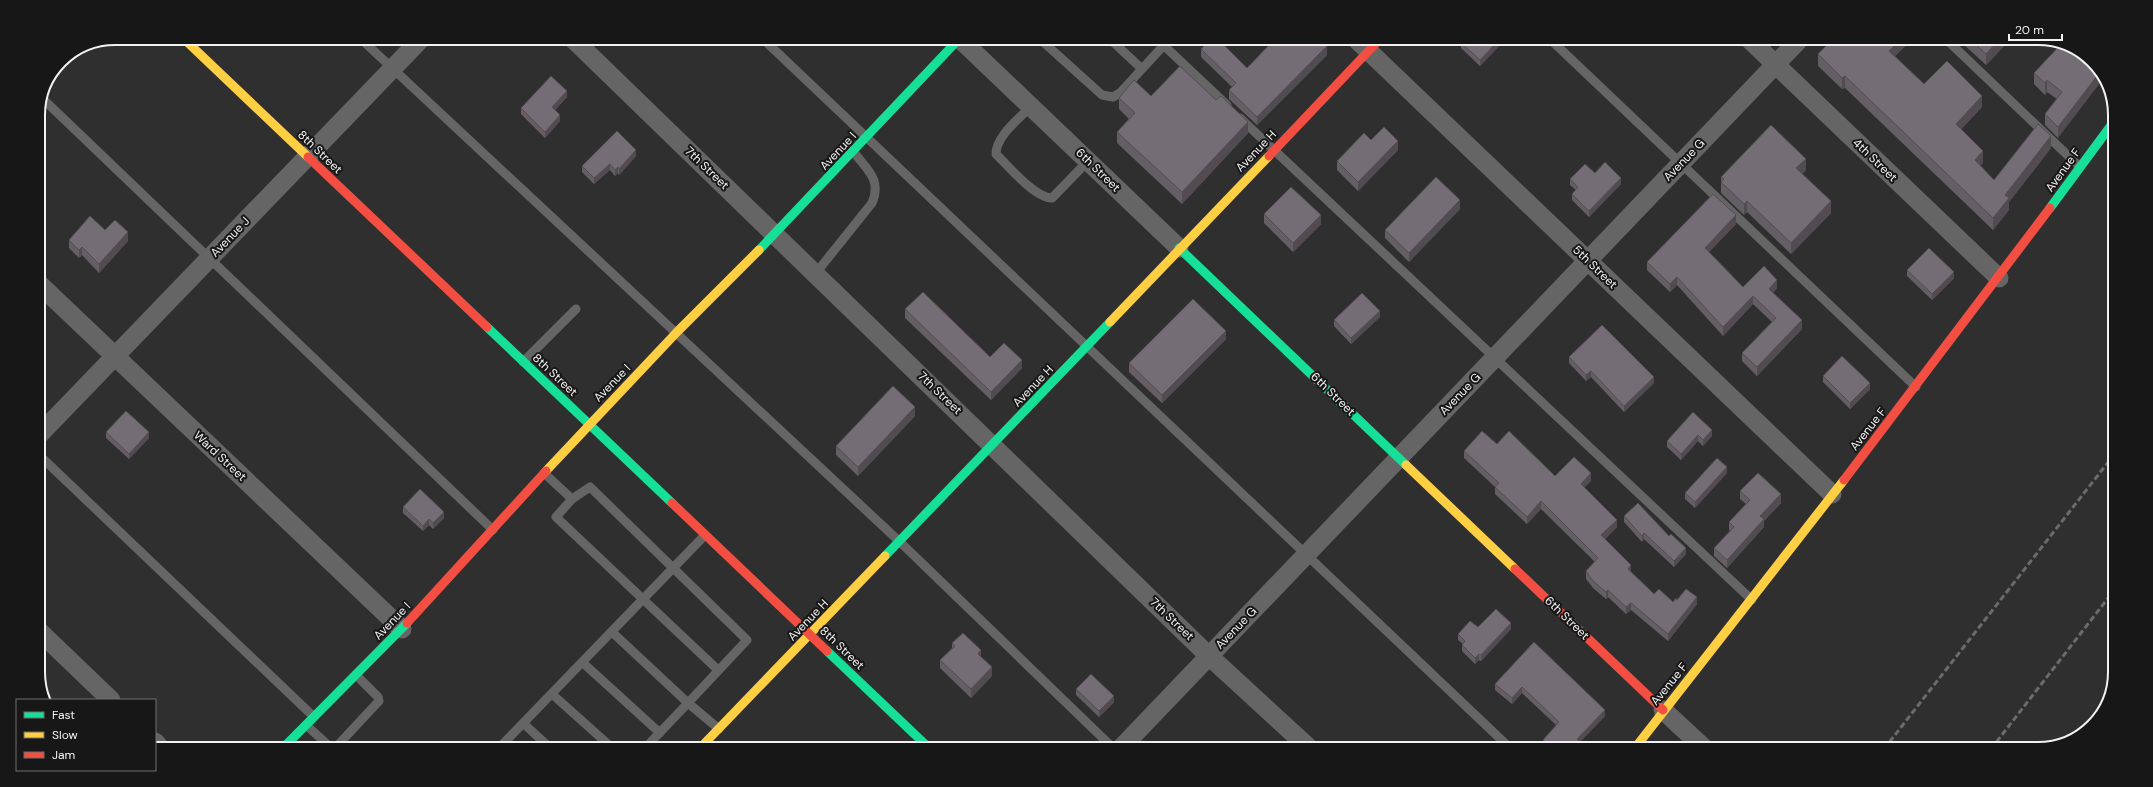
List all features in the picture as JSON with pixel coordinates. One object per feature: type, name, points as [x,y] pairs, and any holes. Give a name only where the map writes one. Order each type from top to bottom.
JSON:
[{"type":"street","name":"8th Street","points":[[190,45],[923,742]]},
{"type":"street","name":"Avenue J","points":[[45,429],[415,45]]},
{"type":"street","name":"7th Street","points":[[579,45],[993,444],[1210,656],[1302,742]]},
{"type":"street","name":"Avenue I","points":[[289,742],[402,629],[589,424],[677,332],[776,234],[866,137],[955,45]]},
{"type":"street","name":"6th Street","points":[[965,45],[1698,742]]},
{"type":"street","name":"Avenue H","points":[[706,742],[1087,348],[1179,248],[1274,150],[1367,45]]},
{"type":"street","name":"5th Street","points":[[1369,45],[1588,260],[1832,494]]},
{"type":"street","name":"4th Street","points":[[1755,45],[1999,278]]},
{"type":"street","name":"Avenue G","points":[[1127,742],[1795,45]]},
{"type":"street","name":"Avenue F","points":[[1639,742],[1663,710],[1752,600],[1832,494],[1916,387],[1999,278],[2108,129]]},
{"type":"street","name":"Ward Street","points":[[45,290],[402,629]]},
{"type":"street","points":[[45,637],[110,699]]},
{"type":"lane","points":[[368,45],[900,542],[1107,742]]},
{"type":"lane","points":[[769,45],[1504,742]]},
{"type":"lane","points":[[1047,45],[1102,95],[1113,96],[1120,93],[1159,45]]},
{"type":"lane","points":[[1117,45],[1142,68]]},
{"type":"lane","points":[[1163,45],[1496,357],[1752,600]]},
{"type":"lane","points":[[1556,45],[1916,387]]},
{"type":"lane","points":[[1952,45],[2080,167]]},
{"type":"lane","points":[[46,102],[493,530]]},
{"type":"lane","points":[[1031,106],[1004,135],[996,148],[996,154],[1035,191],[1046,198],[1052,198],[1088,161]]},
{"type":"lane","points":[[816,273],[872,204],[876,193],[877,186],[873,178],[853,152]]},
{"type":"lane","points":[[523,362],[576,309]]},
{"type":"lane","points":[[45,461],[314,717]]},
{"type":"lane","points":[[544,473],[572,499]]},
{"type":"lane","points":[[651,742],[747,640],[590,487],[572,499],[556,517],[718,670]]},
{"type":"lane","points":[[505,742],[705,535]]},
{"type":"lane","points":[[612,632],[688,703],[719,729]]},
{"type":"lane","points":[[582,662],[660,733]]},
{"type":"lane","points":[[340,742],[378,701],[378,697],[356,675]]},
{"type":"lane","points":[[552,694],[606,742]]},
{"type":"lane","points":[[524,723],[544,742]]},
{"type":"lane","points":[[306,725],[324,742]]},
{"type":"lane","points":[[917,742],[920,739]]},
{"type":"building","points":[[1205,45],[1224,45],[1247,68],[1269,45],[1327,46],[1257,117],[1229,90],[1236,83],[1201,49]]},
{"type":"building","points":[[1463,45],[1494,45],[1480,60]]},
{"type":"building","points":[[1827,45],[1895,45],[1889,51],[1924,84],[1947,61],[1982,96],[1956,124],[1983,151],[1975,160],[1994,180],[2038,124],[2051,136],[2005,195],[2009,198],[1993,218],[1845,76],[1842,78],[1818,54]]},
{"type":"building","points":[[1976,45],[1994,45],[1986,54]]},
{"type":"building","points":[[2057,48],[2073,54],[2081,59],[2097,76],[2058,127],[2045,114],[2062,92],[2047,80],[2045,83],[2034,73]]},
{"type":"building","points":[[1180,66],[1216,100],[1221,96],[1248,122],[1182,192],[1117,132],[1135,113],[1119,98],[1134,80],[1151,96]]},
{"type":"building","points":[[551,76],[567,91],[552,107],[560,115],[545,132],[521,108]]},
{"type":"building","points":[[1771,125],[1806,159],[1796,168],[1831,201],[1791,243],[1747,201],[1744,204],[1721,182],[1724,179],[1721,177]]},
{"type":"building","points":[[1384,127],[1398,141],[1358,182],[1337,161],[1364,133],[1371,140]]},
{"type":"building","points":[[617,131],[636,150],[619,169],[618,167],[615,170],[610,164],[594,178],[582,166]]},
{"type":"building","points":[[1605,162],[1621,178],[1589,211],[1572,194],[1578,187],[1570,179],[1585,164],[1595,173]]},
{"type":"building","points":[[1436,177],[1460,200],[1409,253],[1385,230]]},
{"type":"building","points":[[1291,187],[1321,215],[1293,243],[1264,214]]},
{"type":"building","points":[[1713,194],[1736,215],[1705,248],[1743,287],[1764,266],[1777,280],[1769,289],[1802,320],[1757,367],[1742,353],[1776,318],[1753,296],[1723,327],[1677,277],[1670,284],[1647,262]]},
{"type":"building","points":[[90,216],[105,230],[115,220],[128,232],[99,264],[82,247],[79,250],[69,240]]},
{"type":"building","points":[[1929,248],[1954,272],[1932,294],[1907,270]]},
{"type":"building","points":[[923,292],[990,357],[1004,343],[1022,360],[991,392],[905,309]]},
{"type":"building","points":[[1362,293],[1380,311],[1351,338],[1334,320]]},
{"type":"building","points":[[1193,299],[1226,331],[1162,395],[1129,363]]},
{"type":"building","points":[[1602,325],[1654,377],[1624,406],[1591,371],[1586,375],[1569,357]]},
{"type":"building","points":[[1842,356],[1870,383],[1850,403],[1823,376]]},
{"type":"building","points":[[893,386],[915,407],[858,467],[836,446]]},
{"type":"building","points":[[126,411],[149,432],[129,454],[106,432]]},
{"type":"building","points":[[1693,412],[1712,430],[1703,440],[1698,435],[1681,454],[1667,441]]},
{"type":"building","points":[[1482,431],[1497,444],[1509,431],[1555,476],[1574,457],[1591,473],[1581,484],[1617,520],[1601,535],[1631,565],[1628,569],[1654,594],[1659,589],[1673,602],[1676,598],[1677,600],[1686,589],[1697,597],[1668,634],[1631,603],[1626,607],[1608,590],[1606,592],[1593,581],[1586,571],[1598,558],[1541,501],[1527,517],[1495,487],[1499,483],[1464,451]]},
{"type":"building","points":[[1717,458],[1727,467],[1695,502],[1685,493]]},
{"type":"building","points":[[1758,473],[1781,494],[1760,516],[1764,519],[1727,560],[1714,548],[1734,527],[1729,522],[1750,500],[1740,491]]},
{"type":"building","points":[[420,489],[444,512],[433,523],[429,519],[423,526],[403,507]]},
{"type":"building","points":[[1638,503],[1669,536],[1671,534],[1686,548],[1674,561],[1644,533],[1642,536],[1624,516]]},
{"type":"building","points":[[1496,609],[1511,623],[1481,655],[1479,654],[1475,658],[1462,645],[1465,641],[1458,634],[1470,621],[1478,627]]},
{"type":"building","points":[[963,633],[981,650],[978,654],[992,667],[971,689],[940,660],[955,646],[952,643]]},
{"type":"building","points":[[1534,642],[1605,710],[1577,739],[1580,742],[1546,742],[1543,740],[1559,722],[1522,687],[1512,698],[1495,684]]},
{"type":"building","points":[[1091,674],[1114,696],[1099,711],[1076,689]]},
{"type":"railway","points":[[1889,742],[2108,462]]},
{"type":"railway","points":[[1996,742],[2108,598]]},
{"type":"traffic: fast","points":[[759,250],[953,45]]},
{"type":"traffic: fast","points":[[2050,208],[2108,129]]},
{"type":"traffic: fast","points":[[1179,248],[1406,465]]},
{"type":"traffic: fast","points":[[885,556],[1110,322]]},
{"type":"traffic: fast","points":[[487,327],[672,503]]},
{"type":"traffic: fast","points":[[289,742],[407,623]]},
{"type":"traffic: fast","points":[[827,651],[923,742]]},
{"type":"traffic: slow","points":[[190,45],[308,157]]},
{"type":"traffic: slow","points":[[1110,322],[1269,156]]},
{"type":"traffic: slow","points":[[546,471],[677,332],[759,250]]},
{"type":"traffic: slow","points":[[1406,465],[1515,569]]},
{"type":"traffic: slow","points":[[1640,742],[1844,480]]},
{"type":"traffic: slow","points":[[706,742],[885,556]]},
{"type":"traffic: jam","points":[[1269,156],[1374,45]]},
{"type":"traffic: jam","points":[[308,157],[487,327]]},
{"type":"traffic: jam","points":[[1844,480],[2050,208]]},
{"type":"traffic: jam","points":[[407,623],[546,471]]},
{"type":"traffic: jam","points":[[672,503],[827,651]]},
{"type":"traffic: jam","points":[[1515,569],[1663,710]]}]
